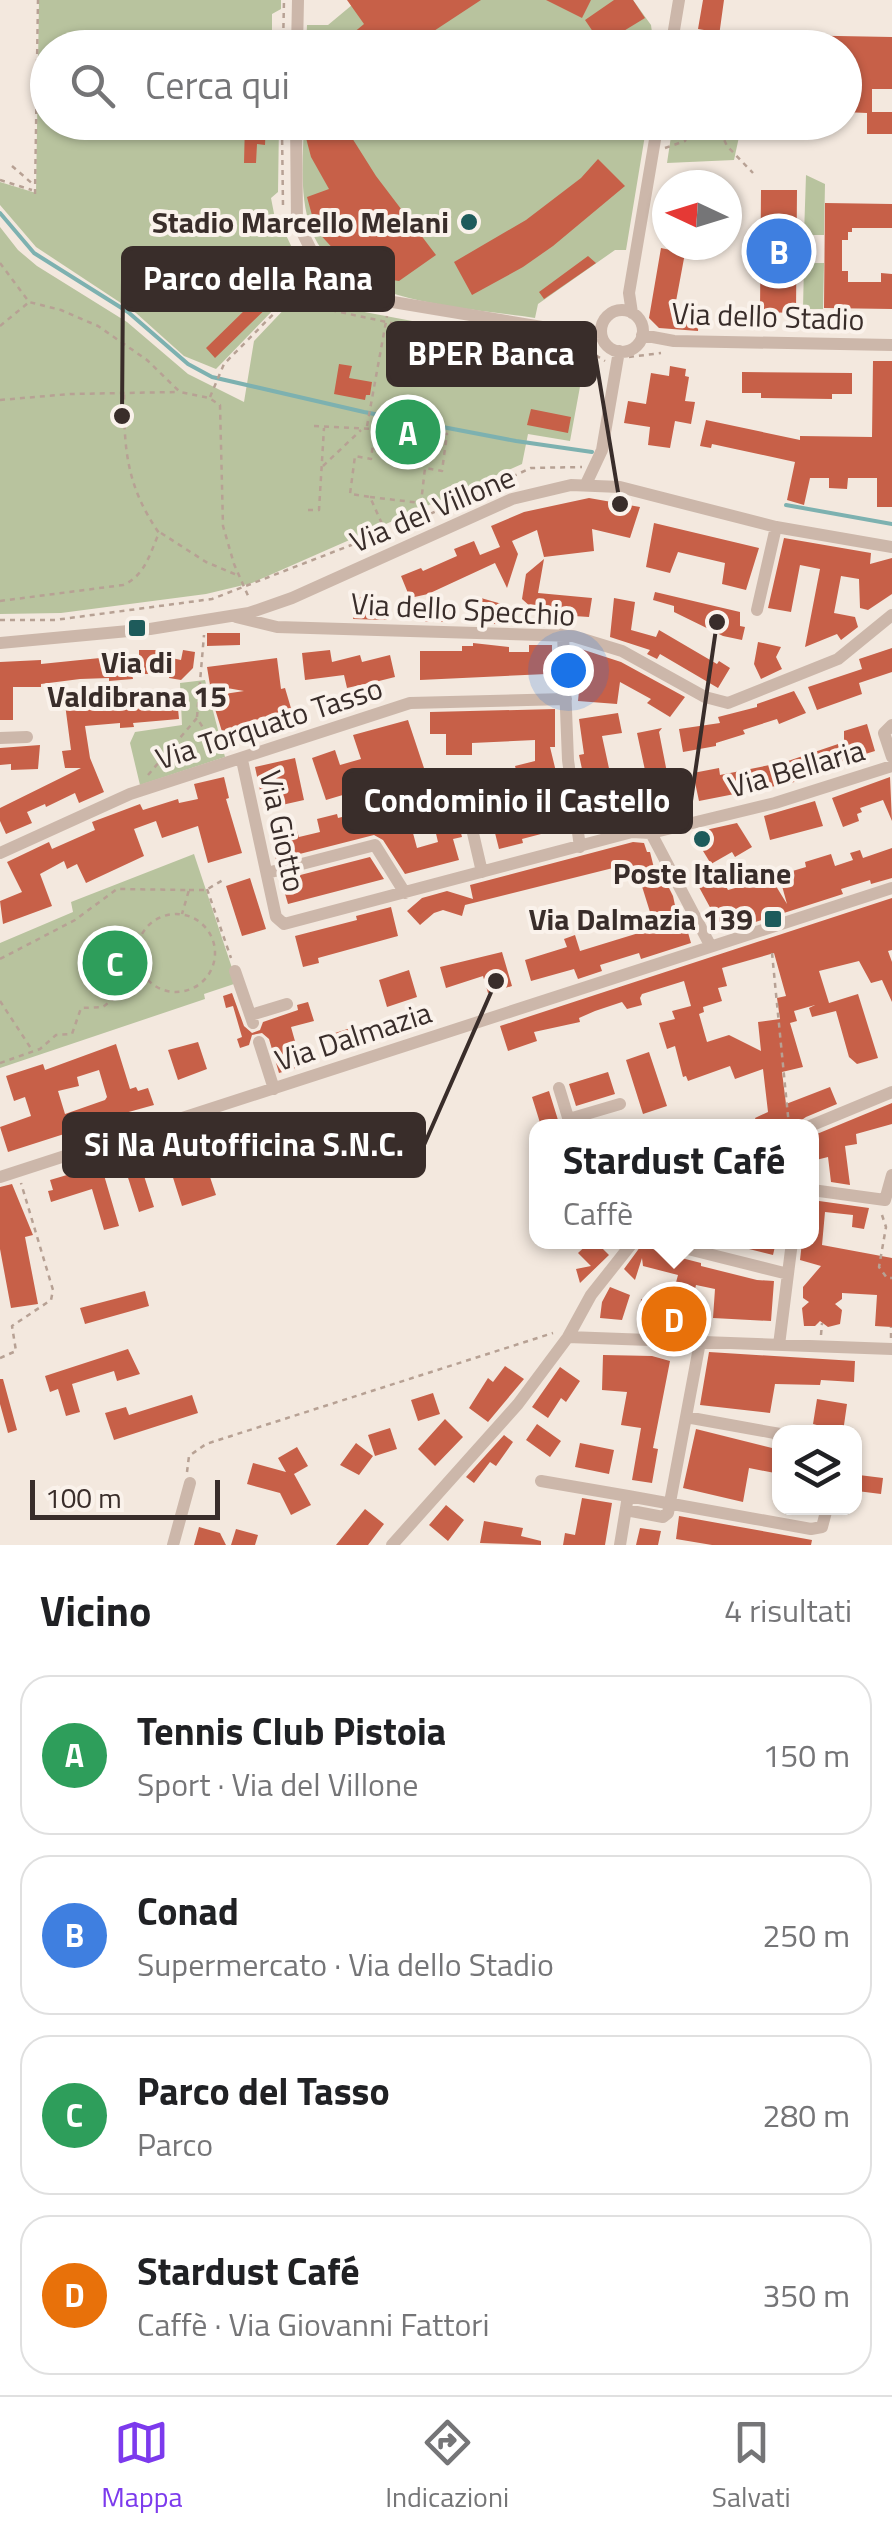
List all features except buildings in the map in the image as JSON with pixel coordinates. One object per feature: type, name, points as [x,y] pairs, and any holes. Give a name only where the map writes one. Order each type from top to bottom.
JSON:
[{"type":"street","points":[[297,30],[298,0]]},
{"type":"street","points":[[674,30],[679,0]]},
{"type":"street","points":[[296,140],[296,215],[302,234],[320,266],[350,288],[381,300],[572,332],[602,333]]},
{"type":"street","points":[[626,311],[655,140]]},
{"type":"street","points":[[626,311],[641,322],[642,335],[636,346],[619,351],[606,345],[602,333],[604,320],[626,311]]},
{"type":"street","name":"Via dello Stadio","points":[[642,335],[674,340],[892,345]]},
{"type":"street","points":[[586,484],[602,450],[619,351]]},
{"type":"street","points":[[602,450],[608,486]]},
{"type":"street","name":"Via del Villone","points":[[234,617],[292,598],[512,500],[556,487],[608,486],[776,527],[892,547]]},
{"type":"street","points":[[757,610],[776,527]]},
{"type":"street","name":"Via dello Specchio","points":[[234,617],[278,627],[564,634],[622,651],[705,697],[728,703],[838,659],[892,615]]},
{"type":"street","points":[[0,643],[51,641],[234,617]]},
{"type":"street","points":[[564,634],[568,760],[580,846]]},
{"type":"street","name":"Via Torquato Tasso","points":[[0,853],[130,794],[410,703],[566,699]]},
{"type":"street","points":[[888,729],[892,757]]},
{"type":"street","points":[[0,738],[27,736]]},
{"type":"street","name":"Via Giotto","points":[[242,760],[276,914]]},
{"type":"street","name":"Via Bellaria","points":[[276,914],[281,923],[288,924],[632,832],[651,833],[776,802],[892,766]]},
{"type":"street","points":[[468,816],[482,872]]},
{"type":"street","points":[[651,833],[710,945]]},
{"type":"street","points":[[267,873],[375,844],[405,893]]},
{"type":"street","name":"Via Dalmazia","points":[[0,1177],[892,888]]},
{"type":"street","points":[[236,971],[252,1019],[287,1004]]},
{"type":"street","points":[[259,1042],[274,1089]]},
{"type":"street","points":[[559,1088],[569,1119]]},
{"type":"street","points":[[819,1122],[892,1092]]},
{"type":"street","points":[[581,1119],[620,1104]]},
{"type":"street","points":[[819,1191],[885,1200],[892,1175]]},
{"type":"street","points":[[399,1544],[518,1404],[571,1331],[619,1249]]},
{"type":"street","points":[[688,1249],[788,1274]]},
{"type":"street","points":[[779,1345],[791,1249]]},
{"type":"street","points":[[571,1331],[700,1342],[892,1349]]},
{"type":"street","points":[[542,1481],[664,1517],[670,1504],[700,1342]]},
{"type":"street","points":[[686,1417],[772,1433]]},
{"type":"street","points":[[172,1545],[190,1483]]},
{"type":"street","points":[[620,1545],[627,1503]]},
{"type":"street","points":[[670,1504],[811,1529],[822,1526],[826,1515]]},
{"type":"path","points":[[29,1],[38,0],[38,30]]},
{"type":"path","points":[[283,30],[284,0]]},
{"type":"path","points":[[35,190],[36,140]]},
{"type":"path","points":[[654,148],[667,148],[684,140]]},
{"type":"path","points":[[724,140],[753,174]]},
{"type":"path","points":[[12,166],[35,190]]},
{"type":"path","points":[[0,180],[35,190]]},
{"type":"path","points":[[0,263],[29,302],[72,314],[109,334],[148,360],[180,392]]},
{"type":"path","points":[[209,398],[220,370],[320,266]]},
{"type":"path","points":[[0,326],[29,302]]},
{"type":"path","points":[[302,304],[494,344],[491,362],[536,370]]},
{"type":"path","points":[[322,467],[366,426],[387,314]]},
{"type":"path","points":[[460,327],[592,351],[604,359],[610,370]]},
{"type":"path","points":[[0,400],[180,392],[209,398],[221,408],[222,514],[230,552],[255,611]]},
{"type":"path","points":[[124,393],[124,445],[132,486],[160,532],[206,562],[239,576]]},
{"type":"path","points":[[376,424],[447,434],[442,471],[425,468],[421,503],[350,494],[355,456],[371,459],[375,428],[376,424]]},
{"type":"path","points":[[314,426],[375,428]]},
{"type":"path","points":[[308,510],[319,510],[324,426]]},
{"type":"path","points":[[0,620],[55,620],[212,599],[372,537],[403,532],[419,518],[531,468],[590,465]]},
{"type":"path","points":[[370,497],[388,537]]},
{"type":"path","points":[[0,601],[30,600],[130,582],[144,568],[160,532]]},
{"type":"path","points":[[140,785],[197,718],[204,638]]},
{"type":"path","points":[[197,718],[222,758]]},
{"type":"path","points":[[0,958],[76,920],[117,889],[208,889],[223,880]]},
{"type":"path","points":[[208,889],[236,971]]},
{"type":"path","points":[[182,915],[189,890]]},
{"type":"path","points":[[182,915],[201,924],[213,941],[214,962],[193,988],[180,992],[159,988],[144,974],[138,953],[144,932],[160,918],[182,915]]},
{"type":"path","points":[[772,953],[789,1119]]},
{"type":"path","points":[[0,1063],[33,1051],[56,1036],[72,1034],[81,1008],[104,1007],[144,974]]},
{"type":"path","points":[[0,1001],[33,1051]]},
{"type":"path","points":[[0,1358],[16,1351],[12,1326],[51,1300],[53,1290],[18,1171]]},
{"type":"path","points":[[882,1215],[886,1227],[880,1267],[892,1278]]},
{"type":"path","points":[[821,1336],[822,1323]]},
{"type":"path","points":[[879,1339],[891,1339],[891,1327]]},
{"type":"path","points":[[190,1483],[186,1465],[189,1456],[206,1444],[571,1331]]},
{"type":"green space","points":[[39,0],[281,0],[281,9],[272,14],[272,30],[39,30]]},
{"type":"green space","points":[[358,0],[633,0],[652,30],[307,30],[307,25],[328,25]]},
{"type":"green space","points":[[37,140],[279,140],[278,192],[271,198],[277,229],[285,233],[309,273],[216,369],[184,356],[136,313],[36,247],[0,205],[0,182],[36,193]]},
{"type":"green space","name":"Stadio Marcello Melani","points":[[304,140],[644,140],[626,250],[615,250],[538,304],[535,318],[407,297],[347,273],[325,254],[311,229],[303,190]]},
{"type":"green space","points":[[670,140],[738,140],[734,160],[667,163]]},
{"type":"green space","points":[[806,175],[825,184],[824,235],[804,235]]},
{"type":"green space","points":[[0,227],[37,266],[127,322],[188,374],[244,402],[254,341],[311,281],[354,310],[586,354],[570,441],[528,434],[522,464],[252,583],[206,594],[61,613],[0,614]]},
{"type":"green space","points":[[804,263],[824,263],[823,309],[803,309]]},
{"type":"green space","points":[[205,680],[225,757],[140,785],[130,743],[135,732],[182,725],[180,683]]},
{"type":"green space","points":[[194,854],[237,983],[204,994],[205,999],[0,1068],[0,943],[73,912],[71,902]]},
{"type":"waterway","points":[[0,213],[34,253],[128,312],[188,364],[212,377],[364,412],[592,452]]},
{"type":"waterway","points":[[786,505],[892,524]]},
{"type":"place","name":"Stadio Marcello Melani","points":[[469,222]]},
{"type":"place","name":"Conad","points":[[779,251]]},
{"type":"place","name":"Parco della Rana","points":[[122,416]]},
{"type":"place","name":"Tennis Club Pistoia","points":[[408,432]]},
{"type":"place","name":"BPER Banca","points":[[620,504]]},
{"type":"place","name":"Condominio il Castello","points":[[717,622]]},
{"type":"place","name":"Via di Valdibrana 15","points":[[137,628]]},
{"type":"place","name":"Poste Italiane","points":[[702,839]]},
{"type":"place","name":"Via Dalmazia 139","points":[[773,919]]},
{"type":"place","name":"Parco del Tasso","points":[[115,963]]},
{"type":"place","name":"Si Na Autofficina S.N.C.","points":[[496,981]]},
{"type":"place","name":"Stardust Café","points":[[674,1319]]}]
